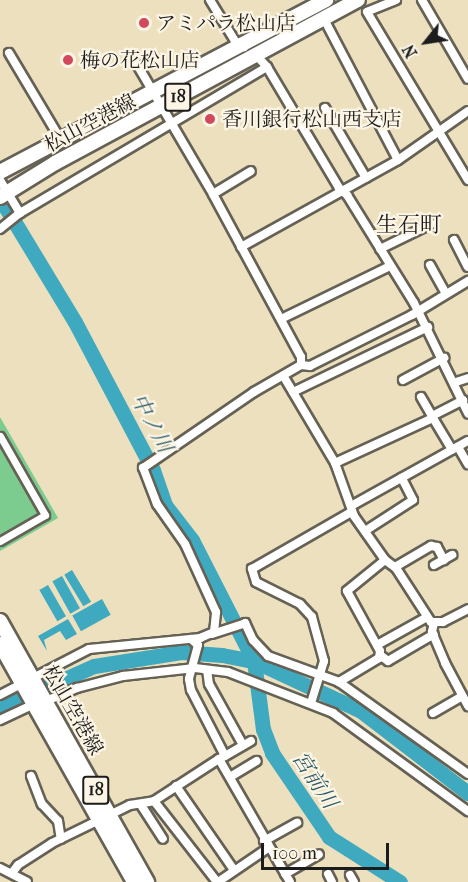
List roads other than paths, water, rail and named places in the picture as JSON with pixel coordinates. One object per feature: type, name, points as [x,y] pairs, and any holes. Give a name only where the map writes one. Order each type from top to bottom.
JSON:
[{"type":"main road","name":"松山空港線","points":[[0,172],[62,142],[326,0]]},
{"type":"main road","name":"松山空港線","points":[[4,195],[358,0]]},
{"type":"main road","name":"松山空港線","points":[[0,621],[29,684]]},
{"type":"main road","name":"松山空港線","points":[[0,644],[29,684],[105,817],[147,882]]},
{"type":"main road","name":"松山空港線","points":[[105,817],[134,882]]},
{"type":"street","points":[[210,0],[241,46],[267,67],[419,311],[456,382],[468,413]]},
{"type":"street","points":[[396,0],[371,4],[367,12],[468,180]]},
{"type":"street","points":[[422,0],[468,79]]},
{"type":"street","points":[[324,19],[398,160]]},
{"type":"street","points":[[9,53],[62,142]]},
{"type":"street","points":[[136,63],[213,194],[301,357],[301,365]]},
{"type":"street","points":[[0,229],[15,217],[267,67]]},
{"type":"street","points":[[325,108],[366,178]]},
{"type":"street","points":[[241,247],[398,160],[468,111]]},
{"type":"street","points":[[213,194],[251,171]]},
{"type":"street","points":[[0,180],[4,195],[15,217]]},
{"type":"street","points":[[380,249],[431,224]]},
{"type":"street","points":[[454,240],[468,267]]},
{"type":"street","points":[[430,265],[446,294]]},
{"type":"street","points":[[281,320],[390,266]]},
{"type":"street","points":[[211,634],[218,624],[216,612],[185,544],[157,504],[143,465],[209,430],[224,409],[301,365],[310,366],[419,311],[468,280]]},
{"type":"street","points":[[293,392],[428,327]]},
{"type":"street","points":[[403,380],[444,358]]},
{"type":"street","points":[[284,376],[335,464],[351,509],[385,560],[395,567],[426,617],[434,623]]},
{"type":"street","points":[[456,382],[468,378]]},
{"type":"street","points":[[422,397],[433,417],[468,464]]},
{"type":"street","points":[[335,464],[464,400]]},
{"type":"street","points":[[0,436],[45,515],[0,541]]},
{"type":"street","points":[[312,701],[321,678],[324,661],[312,617],[300,604],[256,582],[252,569],[402,478],[468,441]]},
{"type":"street","points":[[365,531],[413,500],[402,478]]},
{"type":"street","points":[[395,567],[431,546],[437,547],[448,557],[434,565]]},
{"type":"street","points":[[385,560],[347,591],[377,645],[380,655],[388,662],[434,634]]},
{"type":"street","points":[[434,623],[465,610],[468,622]]},
{"type":"street","points":[[377,645],[426,617]]},
{"type":"street","points":[[0,695],[29,684],[89,649],[194,642],[245,623],[253,640],[268,656],[321,678],[339,682],[468,774]]},
{"type":"street","points":[[434,623],[434,634],[468,706]]},
{"type":"street","points":[[194,642],[195,668],[189,679],[191,690],[230,777],[266,845],[287,878],[319,854]]},
{"type":"street","points":[[339,682],[380,655]]},
{"type":"street","points":[[0,720],[39,701],[116,677],[195,668],[207,670],[242,677],[312,701],[409,765],[468,811]]},
{"type":"street","points":[[207,670],[209,684],[243,746]]},
{"type":"street","points":[[433,713],[462,696]]},
{"type":"street","points":[[12,873],[24,860],[61,839],[105,817],[154,801],[251,741]]},
{"type":"street","points":[[230,777],[257,761]]},
{"type":"street","points":[[31,776],[42,804],[58,821],[61,839]]},
{"type":"street","points":[[176,786],[234,870]]},
{"type":"street","points":[[154,801],[218,882],[297,823]]},
{"type":"street","points":[[141,805],[163,839]]},
{"type":"street","points":[[0,868],[27,882]]},
{"type":"water","points":[[72,570],[91,602],[83,606],[64,575]]},
{"type":"water","points":[[62,576],[80,608],[70,614],[52,581]]},
{"type":"water","points":[[48,585],[66,616],[57,621],[39,590]]},
{"type":"water","points":[[102,599],[111,615],[81,631],[72,615]]},
{"type":"water","points":[[68,619],[77,634],[66,640],[60,631],[44,640],[47,651],[38,636]]},
{"type":"waterway","name":"中ノ川","points":[[6,208],[75,322],[153,470],[165,505],[192,540],[254,661],[263,729],[272,753],[329,837],[400,882]]},
{"type":"waterway","name":"宮前川","points":[[0,708],[94,666],[181,652],[222,655],[254,661],[361,711],[468,793]]},
{"type":"place","name":"アミパラ松山店","points":[[144,23]]},
{"type":"place","name":"梅の花松山店","points":[[68,60]]},
{"type":"place","name":"香川銀行松山西支店","points":[[210,119]]},
{"type":"district","name":"生石町","points":[[409,226]]}]
